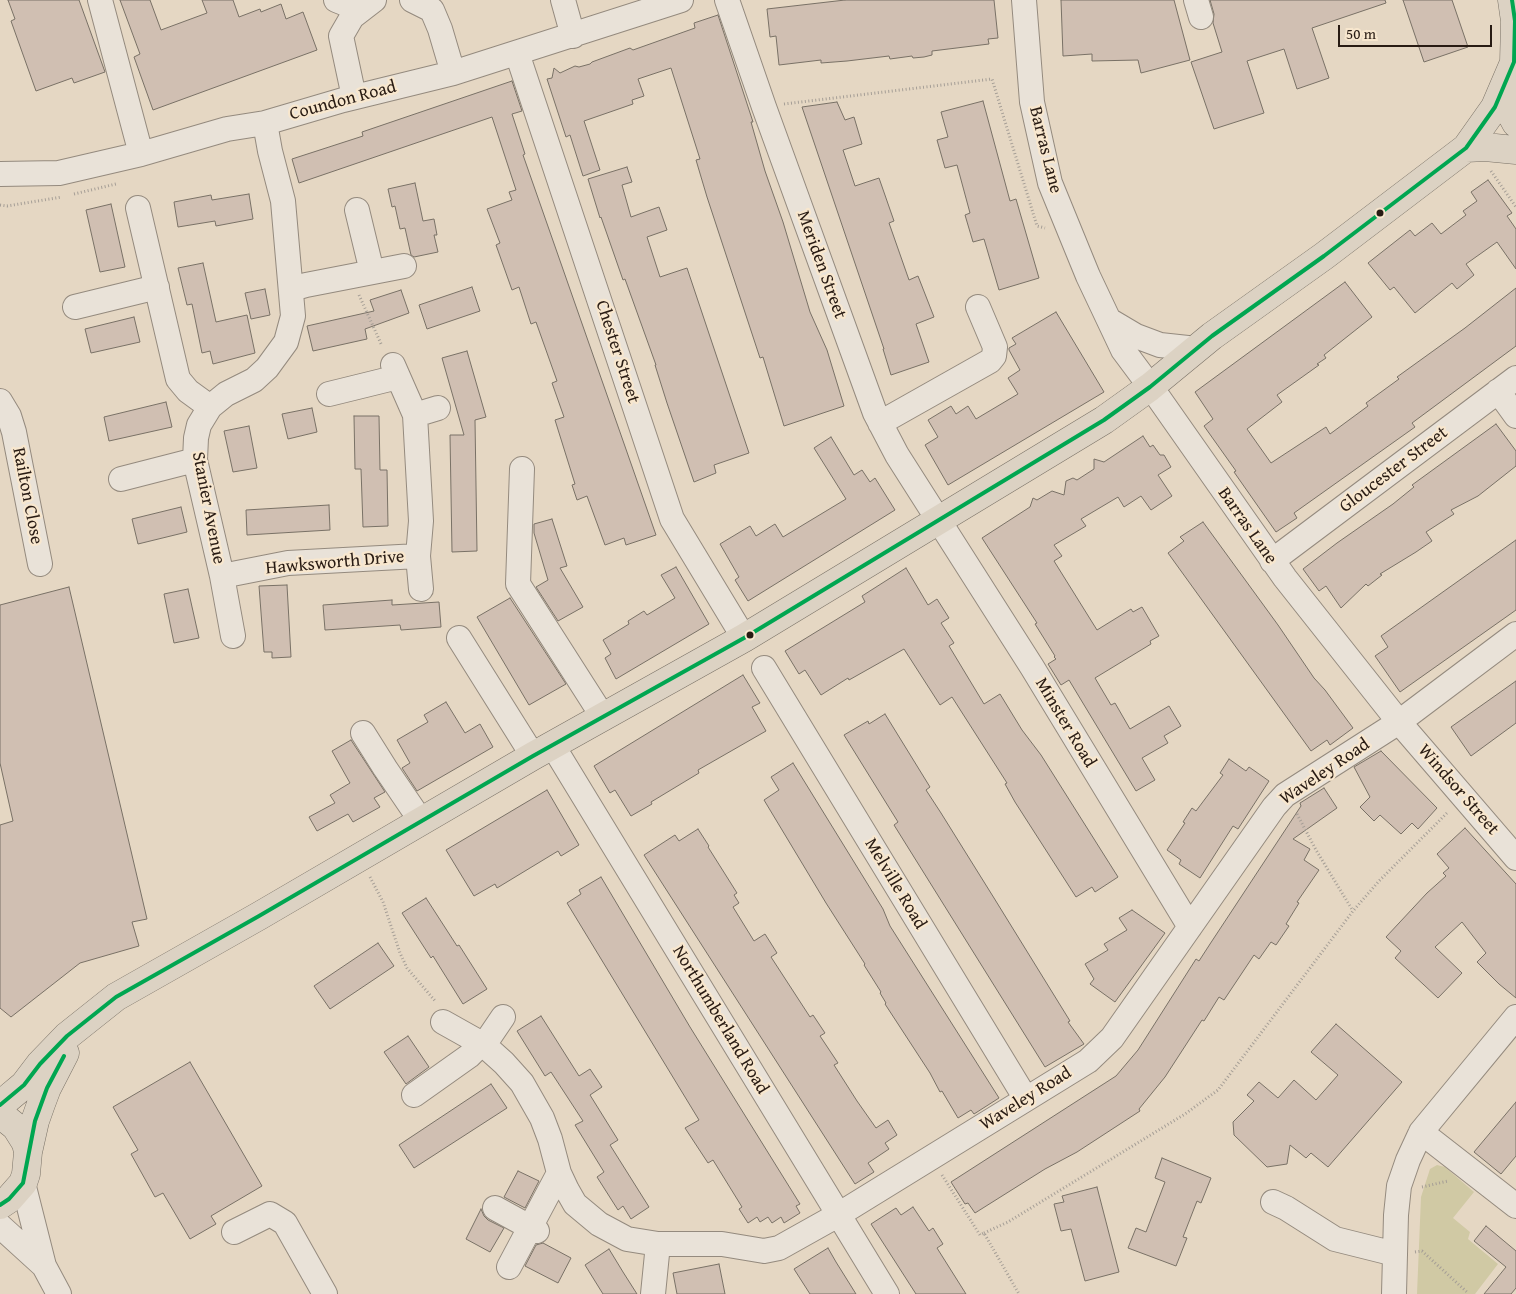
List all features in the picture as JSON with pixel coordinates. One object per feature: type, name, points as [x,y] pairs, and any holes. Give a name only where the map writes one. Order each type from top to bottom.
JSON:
[{"type":"highway","points":[[1512,0],[1515,22],[1513,66],[1508,97],[1510,112],[1516,123]]},
{"type":"highway","points":[[0,1105],[24,1085],[54,1048],[116,997],[260,916],[543,751],[744,638],[1104,420],[1465,149],[1495,107],[1513,66]]},
{"type":"highway","points":[[1465,149],[1485,147],[1516,150]]},
{"type":"highway","points":[[0,1205],[9,1200],[23,1183],[35,1121],[47,1088],[82,1024]]},
{"type":"highway","points":[[0,1114],[16,1127],[26,1142],[28,1152]]},
{"type":"street","points":[[100,0],[141,154]]},
{"type":"street","points":[[341,36],[352,17],[374,0]]},
{"type":"street","points":[[563,0],[573,36]]},
{"type":"street","name":"Coundon Road","points":[[0,174],[59,173],[141,154],[227,129],[265,122],[354,97],[453,73],[681,0]]},
{"type":"street","name":"Meriden Street","points":[[727,0],[875,412],[897,456],[938,520]]},
{"type":"street","name":"Barras Lane","points":[[1024,0],[1032,102],[1050,184],[1088,276],[1123,350],[1272,562],[1399,722]]},
{"type":"street","points":[[343,2],[341,36],[354,97]]},
{"type":"street","points":[[424,4],[440,29],[453,73]]},
{"type":"street","name":"Chester Street","points":[[517,53],[672,519],[744,638]]},
{"type":"street","name":"Stanier Avenue","points":[[233,636],[222,576],[195,460],[196,438],[197,432],[210,407],[226,394],[254,380],[268,368],[286,342],[293,316],[283,201],[270,152],[265,122]]},
{"type":"street","points":[[138,208],[178,379],[188,391],[210,407]]},
{"type":"street","points":[[357,210],[361,274]]},
{"type":"street","points":[[292,289],[404,266]]},
{"type":"street","points":[[75,307],[157,287]]},
{"type":"street","points":[[880,423],[990,361],[994,356],[995,347],[978,306]]},
{"type":"street","points":[[1109,320],[1136,336],[1160,345],[1197,349]]},
{"type":"street","points":[[329,394],[396,371]]},
{"type":"street","name":"Hawksworth Drive","points":[[396,371],[415,415],[421,521],[418,556],[421,589]]},
{"type":"street","points":[[1507,385],[1516,416]]},
{"type":"street","name":"Gloucester Street","points":[[1272,562],[1507,385]]},
{"type":"street","name":"Railton Close","points":[[0,401],[14,432],[40,564]]},
{"type":"street","points":[[415,415],[438,408]]},
{"type":"street","points":[[121,479],[195,460]]},
{"type":"street","points":[[522,469],[518,584],[603,717]]},
{"type":"street","name":"Minster Road","points":[[938,520],[1037,676],[1190,927]]},
{"type":"street","name":"Hawksworth Drive","points":[[222,576],[288,563],[418,556]]},
{"type":"street","name":"Waveley Road","points":[[467,1036],[504,1063],[522,1083],[550,1139],[559,1173],[575,1204],[599,1224],[627,1239],[658,1244],[722,1244],[771,1251],[779,1248],[931,1158],[1088,1061],[1112,1038],[1274,807],[1285,795],[1399,722],[1516,634]]},
{"type":"street","name":"Northumberland Road","points":[[459,638],[543,751],[887,1294]]},
{"type":"street","name":"Melville Road","points":[[764,668],[1026,1099]]},
{"type":"street","name":"Windsor Street","points":[[1399,722],[1516,858]]},
{"type":"street","points":[[363,733],[421,821]]},
{"type":"street","points":[[414,1095],[469,1056],[467,1036],[503,1017]]},
{"type":"street","points":[[1394,1294],[1399,1186],[1408,1160],[1421,1132],[1516,1017]]},
{"type":"street","points":[[1421,1132],[1516,1206]]},
{"type":"street","points":[[509,1266],[534,1229],[559,1173]]},
{"type":"street","points":[[23,1183],[44,1266],[59,1294]]},
{"type":"street","points":[[1273,1202],[1286,1208],[1335,1239],[1395,1254]]},
{"type":"street","points":[[495,1208],[534,1229]]},
{"type":"street","points":[[234,1232],[270,1214],[285,1223],[325,1294]]},
{"type":"street","points":[[0,1226],[44,1266]]},
{"type":"street","points":[[653,1294],[658,1244]]},
{"type":"path","points":[[764,107],[992,79],[1038,226],[1048,229],[1045,220]]},
{"type":"path","points":[[1465,149],[1488,166],[1516,207]]},
{"type":"path","points":[[0,205],[7,206],[63,196]]},
{"type":"path","points":[[361,274],[383,348],[396,371]]},
{"type":"path","points":[[1285,795],[1353,911]]},
{"type":"path","points":[[931,1158],[980,1235],[1008,1222],[1168,1125],[1218,1090],[1353,911],[1379,880],[1463,798]]},
{"type":"path","points":[[355,859],[375,885],[383,902],[400,952],[408,968],[416,980],[467,1036]]},
{"type":"path","points":[[1399,1186],[1416,1188],[1456,1179],[1466,1167]]},
{"type":"path","points":[[984,1233],[1019,1294]]},
{"type":"path","points":[[1395,1254],[1422,1251],[1468,1294]]},
{"type":"shaded area","points":[[1437,1165],[1445,1167],[1474,1192],[1453,1218],[1470,1232],[1468,1239],[1498,1264],[1475,1294],[1417,1294],[1421,1197],[1430,1169]]},
{"type":"building","points":[[8,0],[79,0],[105,72],[74,83],[72,78],[36,91],[11,21],[15,19]]},
{"type":"building","points":[[120,0],[150,0],[161,30],[207,13],[202,0],[233,0],[239,17],[260,9],[261,12],[281,4],[286,19],[303,12],[317,50],[153,110],[134,57],[140,54]]},
{"type":"building","points":[[845,0],[994,0],[998,38],[988,39],[989,44],[932,51],[932,55],[924,57],[913,58],[912,56],[890,59],[889,56],[821,63],[821,60],[779,65],[776,36],[770,37],[767,9]]},
{"type":"building","points":[[1061,0],[1174,0],[1190,60],[1141,73],[1138,60],[1092,61],[1092,54],[1063,56]]},
{"type":"building","points":[[1210,0],[1385,0],[1386,3],[1312,28],[1329,78],[1297,89],[1284,49],[1247,61],[1264,113],[1214,129],[1191,62],[1222,52],[1213,23],[1214,14]]},
{"type":"building","points":[[1403,0],[1452,0],[1468,47],[1424,62]]},
{"type":"building","points":[[718,15],[753,122],[751,122],[765,171],[783,222],[810,312],[827,350],[844,406],[784,426],[763,357],[760,358],[707,197],[696,160],[700,159],[671,68],[638,79],[644,96],[632,100],[633,104],[584,121],[600,170],[583,176],[570,135],[566,137],[547,79],[552,78],[554,68],[560,73],[575,66],[579,67],[590,64],[630,48],[633,50],[695,28],[694,23]]},
{"type":"building","points":[[512,81],[522,111],[512,114],[525,154],[523,155],[656,535],[626,545],[624,538],[605,545],[587,496],[577,500],[572,485],[575,484],[555,420],[564,417],[552,383],[557,381],[536,322],[531,324],[519,287],[512,290],[496,245],[500,243],[487,209],[512,200],[509,192],[516,190],[492,117],[299,183],[292,159],[363,136],[362,132]]},
{"type":"building","points":[[983,101],[1010,201],[1016,199],[1039,278],[999,290],[984,239],[973,242],[965,215],[970,213],[957,165],[945,168],[937,140],[948,137],[941,112]]},
{"type":"building","points":[[837,102],[845,120],[854,117],[862,144],[843,150],[855,186],[879,178],[894,221],[889,223],[909,280],[918,276],[934,317],[916,324],[929,362],[891,375],[884,349],[802,107]]},
{"type":"building","points":[[627,167],[632,182],[622,185],[631,217],[659,207],[667,230],[647,237],[660,277],[687,268],[749,453],[714,465],[716,473],[694,482],[656,365],[625,279],[623,280],[600,218],[588,179]]},
{"type":"building","points":[[1488,180],[1512,213],[1507,216],[1516,229],[1516,269],[1497,242],[1466,264],[1474,275],[1457,289],[1452,283],[1415,313],[1394,287],[1390,290],[1368,263],[1410,230],[1415,236],[1432,223],[1441,234],[1466,215],[1463,211],[1477,201],[1471,192]]},
{"type":"building","points":[[415,183],[423,221],[434,219],[437,235],[434,235],[438,252],[414,257],[411,255],[405,228],[400,229],[395,206],[392,207],[388,189]]},
{"type":"building","points":[[249,194],[253,219],[216,226],[215,221],[178,227],[174,202],[211,195],[212,200]]},
{"type":"building","points":[[111,204],[125,267],[100,272],[86,210]]},
{"type":"building","points":[[203,263],[216,322],[247,315],[255,353],[213,364],[210,351],[202,353],[192,304],[187,305],[178,268]]},
{"type":"building","points":[[1345,282],[1372,317],[1324,355],[1326,358],[1317,364],[1319,365],[1277,395],[1282,402],[1247,429],[1271,463],[1326,427],[1330,434],[1368,406],[1366,403],[1399,379],[1397,377],[1516,288],[1516,346],[1412,423],[1415,427],[1294,513],[1297,518],[1276,532],[1204,426],[1213,419],[1195,392]]},
{"type":"building","points":[[472,287],[480,311],[427,329],[419,305]]},
{"type":"building","points":[[265,289],[270,315],[251,319],[245,293]]},
{"type":"building","points":[[401,290],[409,313],[365,329],[367,339],[313,351],[307,326],[374,311],[370,300]]},
{"type":"building","points":[[1056,312],[1104,392],[948,485],[925,445],[938,437],[928,420],[951,406],[956,414],[968,406],[976,419],[1018,394],[1008,378],[1020,370],[1009,350],[1009,348],[1016,344],[1012,338]]},
{"type":"building","points":[[134,317],[140,342],[91,353],[85,329]]},
{"type":"building","points":[[467,351],[486,417],[475,420],[477,551],[452,552],[450,435],[464,435],[442,358]]},
{"type":"building","points":[[166,402],[172,427],[109,441],[104,417]]},
{"type":"building","points":[[312,408],[317,432],[288,439],[282,414]]},
{"type":"building","points":[[354,416],[379,416],[380,470],[387,470],[388,526],[363,527],[361,469],[355,469]]},
{"type":"building","points":[[1496,424],[1516,451],[1516,466],[1478,496],[1451,510],[1454,514],[1426,532],[1432,541],[1380,574],[1382,575],[1368,586],[1366,584],[1341,608],[1326,586],[1319,591],[1303,569],[1393,504],[1414,487],[1412,485]]},
{"type":"building","points":[[249,426],[257,468],[233,472],[224,431]]},
{"type":"building","points":[[1143,436],[1150,447],[1153,445],[1160,455],[1164,455],[1171,467],[1158,475],[1172,496],[1151,510],[1141,496],[1124,507],[1118,497],[1081,519],[1086,526],[1054,545],[1062,556],[1054,561],[1097,630],[1131,609],[1133,612],[1142,607],[1159,636],[1150,641],[1151,644],[1095,678],[1111,705],[1115,703],[1130,729],[1169,706],[1181,726],[1164,736],[1168,743],[1142,758],[1155,780],[1136,791],[1069,680],[1061,685],[1048,664],[1056,659],[1055,656],[1035,624],[1037,623],[982,538],[1030,507],[1033,498],[1037,500],[1052,491],[1064,495],[1066,481],[1073,478],[1077,480],[1094,469],[1094,459],[1104,462]]},
{"type":"building","points":[[831,437],[854,475],[862,470],[870,482],[875,478],[895,510],[748,601],[735,580],[739,577],[720,544],[750,526],[756,536],[775,524],[783,537],[846,499],[814,448]]},
{"type":"building","points":[[329,505],[330,530],[247,535],[246,510]]},
{"type":"building","points":[[181,507],[187,532],[138,544],[132,519]]},
{"type":"building","points":[[552,519],[567,566],[560,568],[583,607],[558,621],[536,587],[548,580],[534,533],[534,524]]},
{"type":"building","points":[[1203,522],[1314,678],[1353,728],[1330,745],[1327,740],[1311,751],[1168,553],[1184,541],[1180,537]]},
{"type":"building","points":[[1516,540],[1516,610],[1400,692],[1375,656],[1388,647],[1381,636]]},
{"type":"building","points":[[676,567],[709,624],[616,679],[605,658],[611,654],[603,640],[629,624],[628,621],[644,611],[647,615],[675,598],[661,575]]},
{"type":"building","points":[[906,568],[928,605],[937,599],[949,618],[941,623],[954,643],[949,646],[984,704],[1000,694],[1118,877],[1095,892],[1092,887],[1076,897],[1015,802],[1005,784],[1007,783],[952,697],[940,705],[904,649],[849,680],[848,678],[821,695],[805,670],[799,674],[785,651],[865,602],[862,596]]},
{"type":"building","points":[[287,585],[291,657],[272,658],[272,652],[264,652],[259,586]]},
{"type":"building","points":[[69,587],[147,919],[132,922],[139,946],[80,963],[11,1017],[0,1008],[0,825],[13,821],[0,763],[0,605]]},
{"type":"building","points":[[188,589],[199,638],[174,643],[164,594]]},
{"type":"building","points":[[510,598],[566,684],[529,705],[477,617]]},
{"type":"building","points":[[392,600],[392,605],[439,602],[441,627],[401,630],[400,625],[325,630],[323,605]]},
{"type":"building","points":[[743,675],[760,703],[752,707],[766,731],[698,770],[699,773],[631,816],[615,790],[610,793],[594,766]]},
{"type":"building","points":[[1516,681],[1516,723],[1471,756],[1451,727]]},
{"type":"building","points":[[446,702],[465,733],[480,724],[493,747],[417,791],[402,768],[410,763],[397,740],[428,722],[424,715]]},
{"type":"building","points":[[885,714],[930,787],[926,790],[1070,1021],[1068,1022],[1084,1044],[1045,1067],[894,825],[898,822],[844,735],[868,721],[869,724]]},
{"type":"building","points":[[351,740],[385,792],[374,798],[380,807],[353,822],[348,814],[317,831],[309,817],[335,803],[330,795],[350,783],[332,751]]},
{"type":"building","points":[[1381,751],[1437,808],[1418,829],[1412,823],[1401,834],[1380,815],[1374,821],[1360,807],[1370,797],[1354,767]]},
{"type":"building","points":[[1229,759],[1246,771],[1249,767],[1269,781],[1238,829],[1233,826],[1200,878],[1179,864],[1181,860],[1167,850],[1185,823],[1183,822],[1192,808],[1196,811],[1223,775],[1220,773]]},
{"type":"building","points":[[793,763],[883,909],[890,926],[999,1098],[974,1114],[971,1110],[958,1118],[942,1091],[940,1092],[930,1073],[885,1004],[881,992],[865,964],[764,800],[779,790],[771,777]]},
{"type":"building","points":[[1324,788],[1337,808],[1293,839],[1310,849],[1304,860],[1319,870],[1297,902],[1299,903],[1286,924],[1289,926],[1276,945],[1271,942],[1259,959],[1254,955],[1224,1000],[1219,997],[1165,1077],[1139,1109],[1140,1111],[1077,1152],[1045,1169],[975,1213],[968,1203],[965,1204],[951,1182],[1116,1076],[1138,1050],[1196,959],[1199,961],[1301,806],[1300,803]]},
{"type":"building","points":[[547,790],[579,845],[561,856],[558,851],[497,888],[495,884],[474,896],[446,850]]},
{"type":"building","points":[[1465,828],[1516,884],[1516,998],[1477,962],[1486,953],[1462,922],[1435,947],[1462,973],[1438,998],[1395,958],[1401,951],[1386,937],[1427,893],[1446,876],[1443,873],[1449,868],[1437,854]]},
{"type":"building","points":[[698,829],[737,893],[734,895],[739,903],[733,907],[754,941],[765,934],[777,953],[771,957],[810,1017],[813,1015],[825,1033],[820,1036],[838,1063],[834,1065],[857,1101],[876,1128],[888,1120],[897,1135],[885,1143],[889,1149],[868,1163],[874,1172],[855,1184],[644,855],[675,835],[679,841]]},
{"type":"building","points":[[601,877],[690,1027],[800,1204],[796,1206],[800,1213],[784,1223],[781,1217],[772,1223],[768,1217],[760,1222],[757,1217],[748,1223],[739,1209],[742,1207],[713,1160],[708,1163],[685,1128],[699,1120],[567,903],[581,894],[579,890]]},
{"type":"building","points":[[426,898],[487,989],[463,1004],[433,956],[431,958],[402,913]]},
{"type":"building","points":[[1132,910],[1165,933],[1115,1002],[1090,984],[1094,979],[1085,964],[1108,950],[1104,944],[1127,930],[1119,918]]},
{"type":"building","points":[[378,943],[394,966],[330,1009],[314,986]]},
{"type":"building","points":[[541,1016],[579,1076],[590,1069],[602,1087],[590,1095],[618,1140],[610,1145],[649,1207],[631,1219],[623,1206],[618,1210],[597,1177],[604,1172],[575,1125],[583,1121],[551,1072],[545,1076],[517,1031]]},
{"type":"building","points":[[1336,1024],[1402,1082],[1328,1167],[1311,1153],[1306,1158],[1290,1145],[1287,1164],[1267,1167],[1234,1135],[1233,1122],[1254,1101],[1247,1095],[1259,1082],[1278,1098],[1294,1080],[1316,1100],[1338,1075],[1311,1052]]},
{"type":"building","points":[[408,1036],[429,1067],[406,1084],[384,1052]]},
{"type":"building","points":[[190,1062],[262,1186],[211,1216],[216,1224],[190,1239],[163,1193],[155,1197],[131,1154],[138,1150],[113,1107]]},
{"type":"building","points":[[491,1084],[507,1108],[414,1168],[399,1145]]},
{"type":"building","points":[[1516,1102],[1516,1156],[1501,1174],[1474,1152]]},
{"type":"building","points":[[1162,1158],[1211,1178],[1201,1203],[1197,1201],[1183,1237],[1187,1238],[1176,1266],[1128,1248],[1136,1228],[1146,1232],[1165,1182],[1155,1178]]},
{"type":"building","points":[[518,1171],[539,1181],[525,1208],[504,1197]]},
{"type":"building","points":[[1097,1187],[1119,1272],[1085,1281],[1071,1229],[1061,1231],[1054,1204],[1064,1202],[1062,1196]]},
{"type":"building","points":[[913,1207],[929,1231],[933,1228],[943,1244],[937,1248],[966,1294],[916,1294],[871,1224],[896,1208],[901,1215]]},
{"type":"building","points":[[481,1209],[488,1220],[504,1228],[490,1252],[466,1239]]},
{"type":"building","points":[[1486,1226],[1516,1251],[1516,1288],[1511,1294],[1484,1294],[1506,1267],[1474,1241]]},
{"type":"building","points":[[543,1243],[571,1258],[558,1283],[525,1266],[536,1245]]},
{"type":"building","points":[[828,1248],[856,1294],[810,1294],[794,1269]]},
{"type":"building","points":[[609,1249],[637,1294],[603,1294],[585,1265]]},
{"type":"building","points":[[719,1264],[725,1294],[677,1294],[673,1273]]},
{"type":"transit line","points":[[0,1105],[24,1085],[40,1064],[67,1036],[116,997],[533,756],[744,638],[1104,420],[1150,387],[1212,336],[1324,256],[1466,148],[1495,107],[1514,62],[1515,21],[1512,0]]},
{"type":"transit line","points":[[0,1205],[9,1199],[23,1183],[35,1121],[47,1088],[64,1056]]}]
